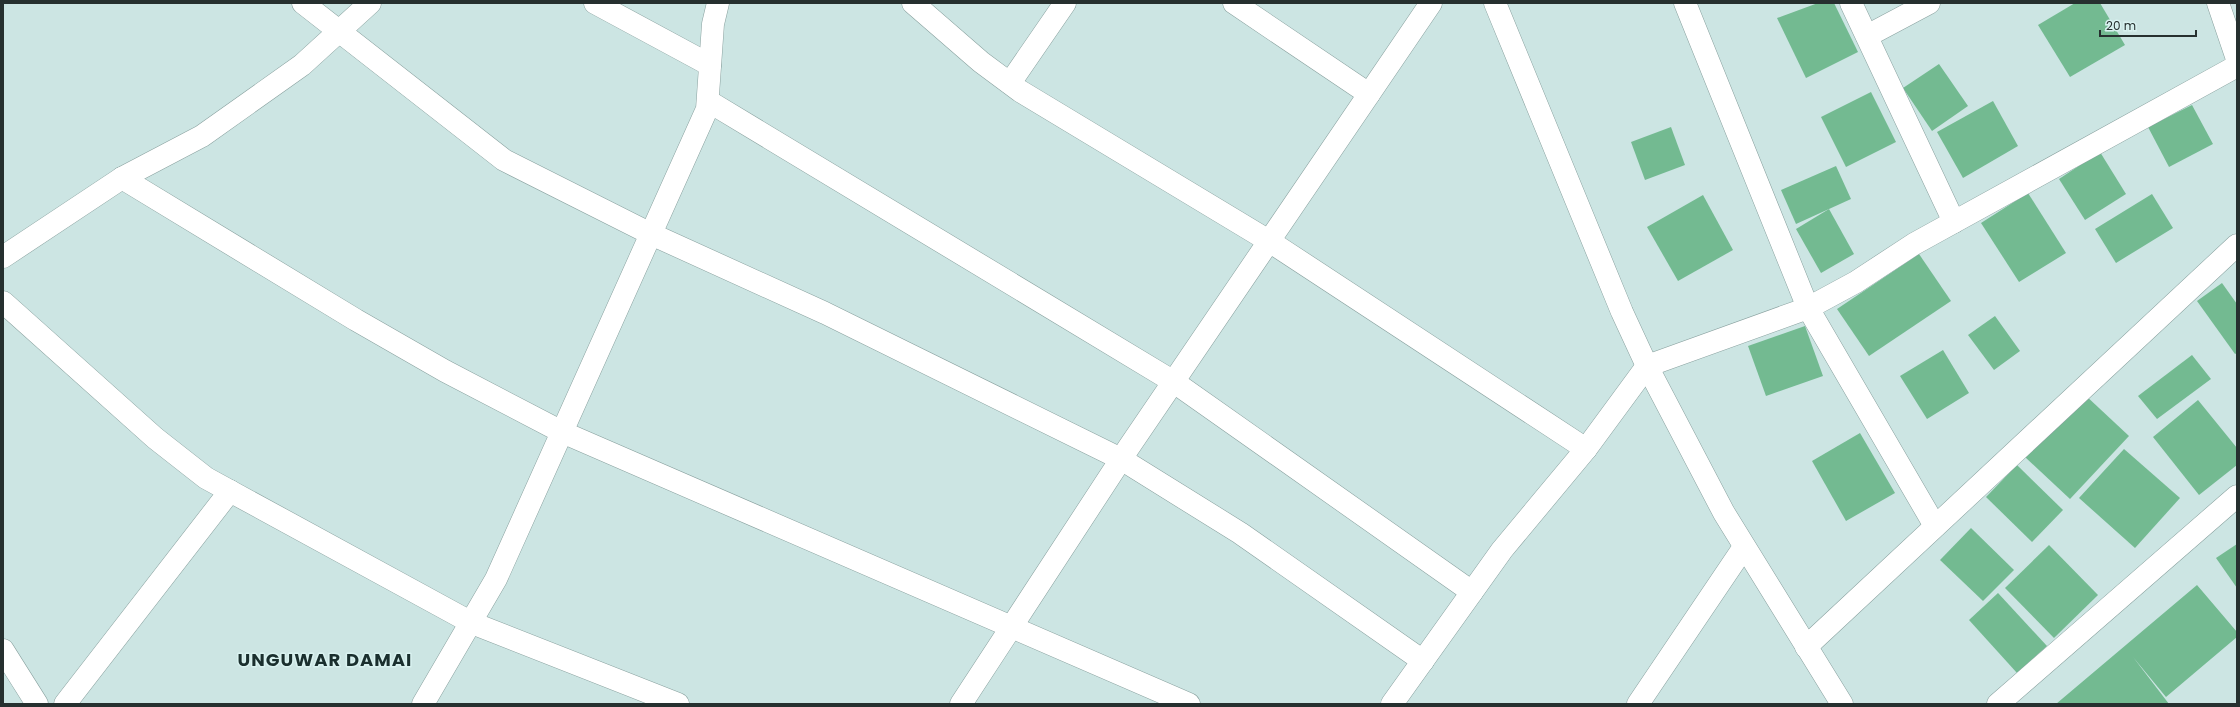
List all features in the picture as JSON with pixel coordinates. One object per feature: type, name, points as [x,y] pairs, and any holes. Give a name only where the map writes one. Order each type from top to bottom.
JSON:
[{"type":"street","points":[[303,3],[338,32],[504,160],[651,234],[825,313],[1122,459],[1240,533],[1423,661]]},
{"type":"street","points":[[3,257],[122,178],[202,136],[302,65],[370,3]]},
{"type":"street","points":[[595,3],[710,65]]},
{"type":"street","points":[[423,704],[472,623],[496,579],[707,109],[713,24],[718,3]]},
{"type":"street","points":[[913,3],[981,62],[1010,83],[1269,241],[1586,449]]},
{"type":"street","points":[[1010,83],[1065,3]]},
{"type":"street","points":[[1234,3],[1369,94]]},
{"type":"street","points":[[961,704],[1122,459],[1431,3]]},
{"type":"street","points":[[1495,3],[1622,312],[1647,366],[1724,513],[1842,704]]},
{"type":"street","points":[[1685,3],[1808,308],[1935,526]]},
{"type":"street","points":[[1851,3],[1954,222]]},
{"type":"street","points":[[1867,36],[1929,3]]},
{"type":"street","points":[[2218,3],[2237,59]]},
{"type":"street","points":[[1392,704],[1502,550],[1586,449],[1647,366],[1808,308],[1856,282],[1914,244],[2237,66]]},
{"type":"street","points":[[708,101],[1174,382],[1472,592]]},
{"type":"street","points":[[122,178],[356,320],[445,371],[562,432],[1189,704]]},
{"type":"street","points":[[1806,647],[2237,245]]},
{"type":"street","points":[[3,302],[156,438],[206,478],[472,623],[678,704]]},
{"type":"street","points":[[65,704],[230,490]]},
{"type":"street","points":[[1998,704],[2237,496]]},
{"type":"street","points":[[1638,704],[1744,547]]},
{"type":"street","points":[[3,650],[36,704]]},
{"type":"building","points":[[1818,3],[1834,3],[1858,52],[1806,78],[1777,18]]},
{"type":"building","points":[[2075,3],[2100,3],[2125,45],[2070,77],[2038,25]]},
{"type":"building","points":[[1939,64],[1968,106],[1932,131],[1903,88]]},
{"type":"building","points":[[1871,92],[1896,142],[1846,167],[1821,117]]},
{"type":"building","points":[[1993,101],[2018,146],[1963,178],[1937,132]]},
{"type":"building","points":[[2192,105],[2213,144],[2169,167],[2148,127]]},
{"type":"building","points":[[1671,127],[1685,165],[1645,180],[1631,142]]},
{"type":"building","points":[[2100,152],[2126,194],[2085,220],[2059,179]]},
{"type":"building","points":[[1836,166],[1851,199],[1796,224],[1781,190]]},
{"type":"building","points":[[2028,193],[2066,253],[2019,282],[1981,223]]},
{"type":"building","points":[[2152,194],[2173,228],[2116,263],[2095,229]]},
{"type":"building","points":[[1703,195],[1733,250],[1678,281],[1647,227]]},
{"type":"building","points":[[1829,209],[1854,254],[1821,273],[1796,229]]},
{"type":"building","points":[[1919,254],[1951,301],[1869,356],[1837,309]]},
{"type":"building","points":[[2222,283],[2237,304],[2237,353],[2235,354],[2197,301]]},
{"type":"building","points":[[1995,316],[2020,351],[1994,370],[1968,335]]},
{"type":"building","points":[[1805,326],[1823,376],[1766,396],[1748,346]]},
{"type":"building","points":[[1943,350],[1969,393],[1927,419],[1900,376]]},
{"type":"building","points":[[2192,355],[2211,379],[2157,419],[2138,396]]},
{"type":"building","points":[[2084,394],[2129,436],[2070,499],[2025,457]]},
{"type":"building","points":[[2198,400],[2237,448],[2237,465],[2199,495],[2153,437]]},
{"type":"building","points":[[1860,433],[1895,493],[1846,521],[1812,461]]},
{"type":"building","points":[[2124,449],[2180,498],[2135,548],[2079,498]]},
{"type":"building","points":[[2017,465],[2063,510],[2032,542],[1986,497]]},
{"type":"building","points":[[1971,528],[2014,570],[1983,601],[1940,560]]},
{"type":"building","points":[[2237,544],[2237,588],[2216,558]]},
{"type":"building","points":[[2049,545],[2098,595],[2054,638],[2005,588]]},
{"type":"building","points":[[2197,585],[2237,632],[2237,637],[2166,697],[2133,657],[2169,704],[2056,704]]},
{"type":"building","points":[[1998,593],[2047,646],[2017,673],[1969,620]]},
{"type":"district","name":"UNGUWAR DAMAI","points":[[325,660]]}]
